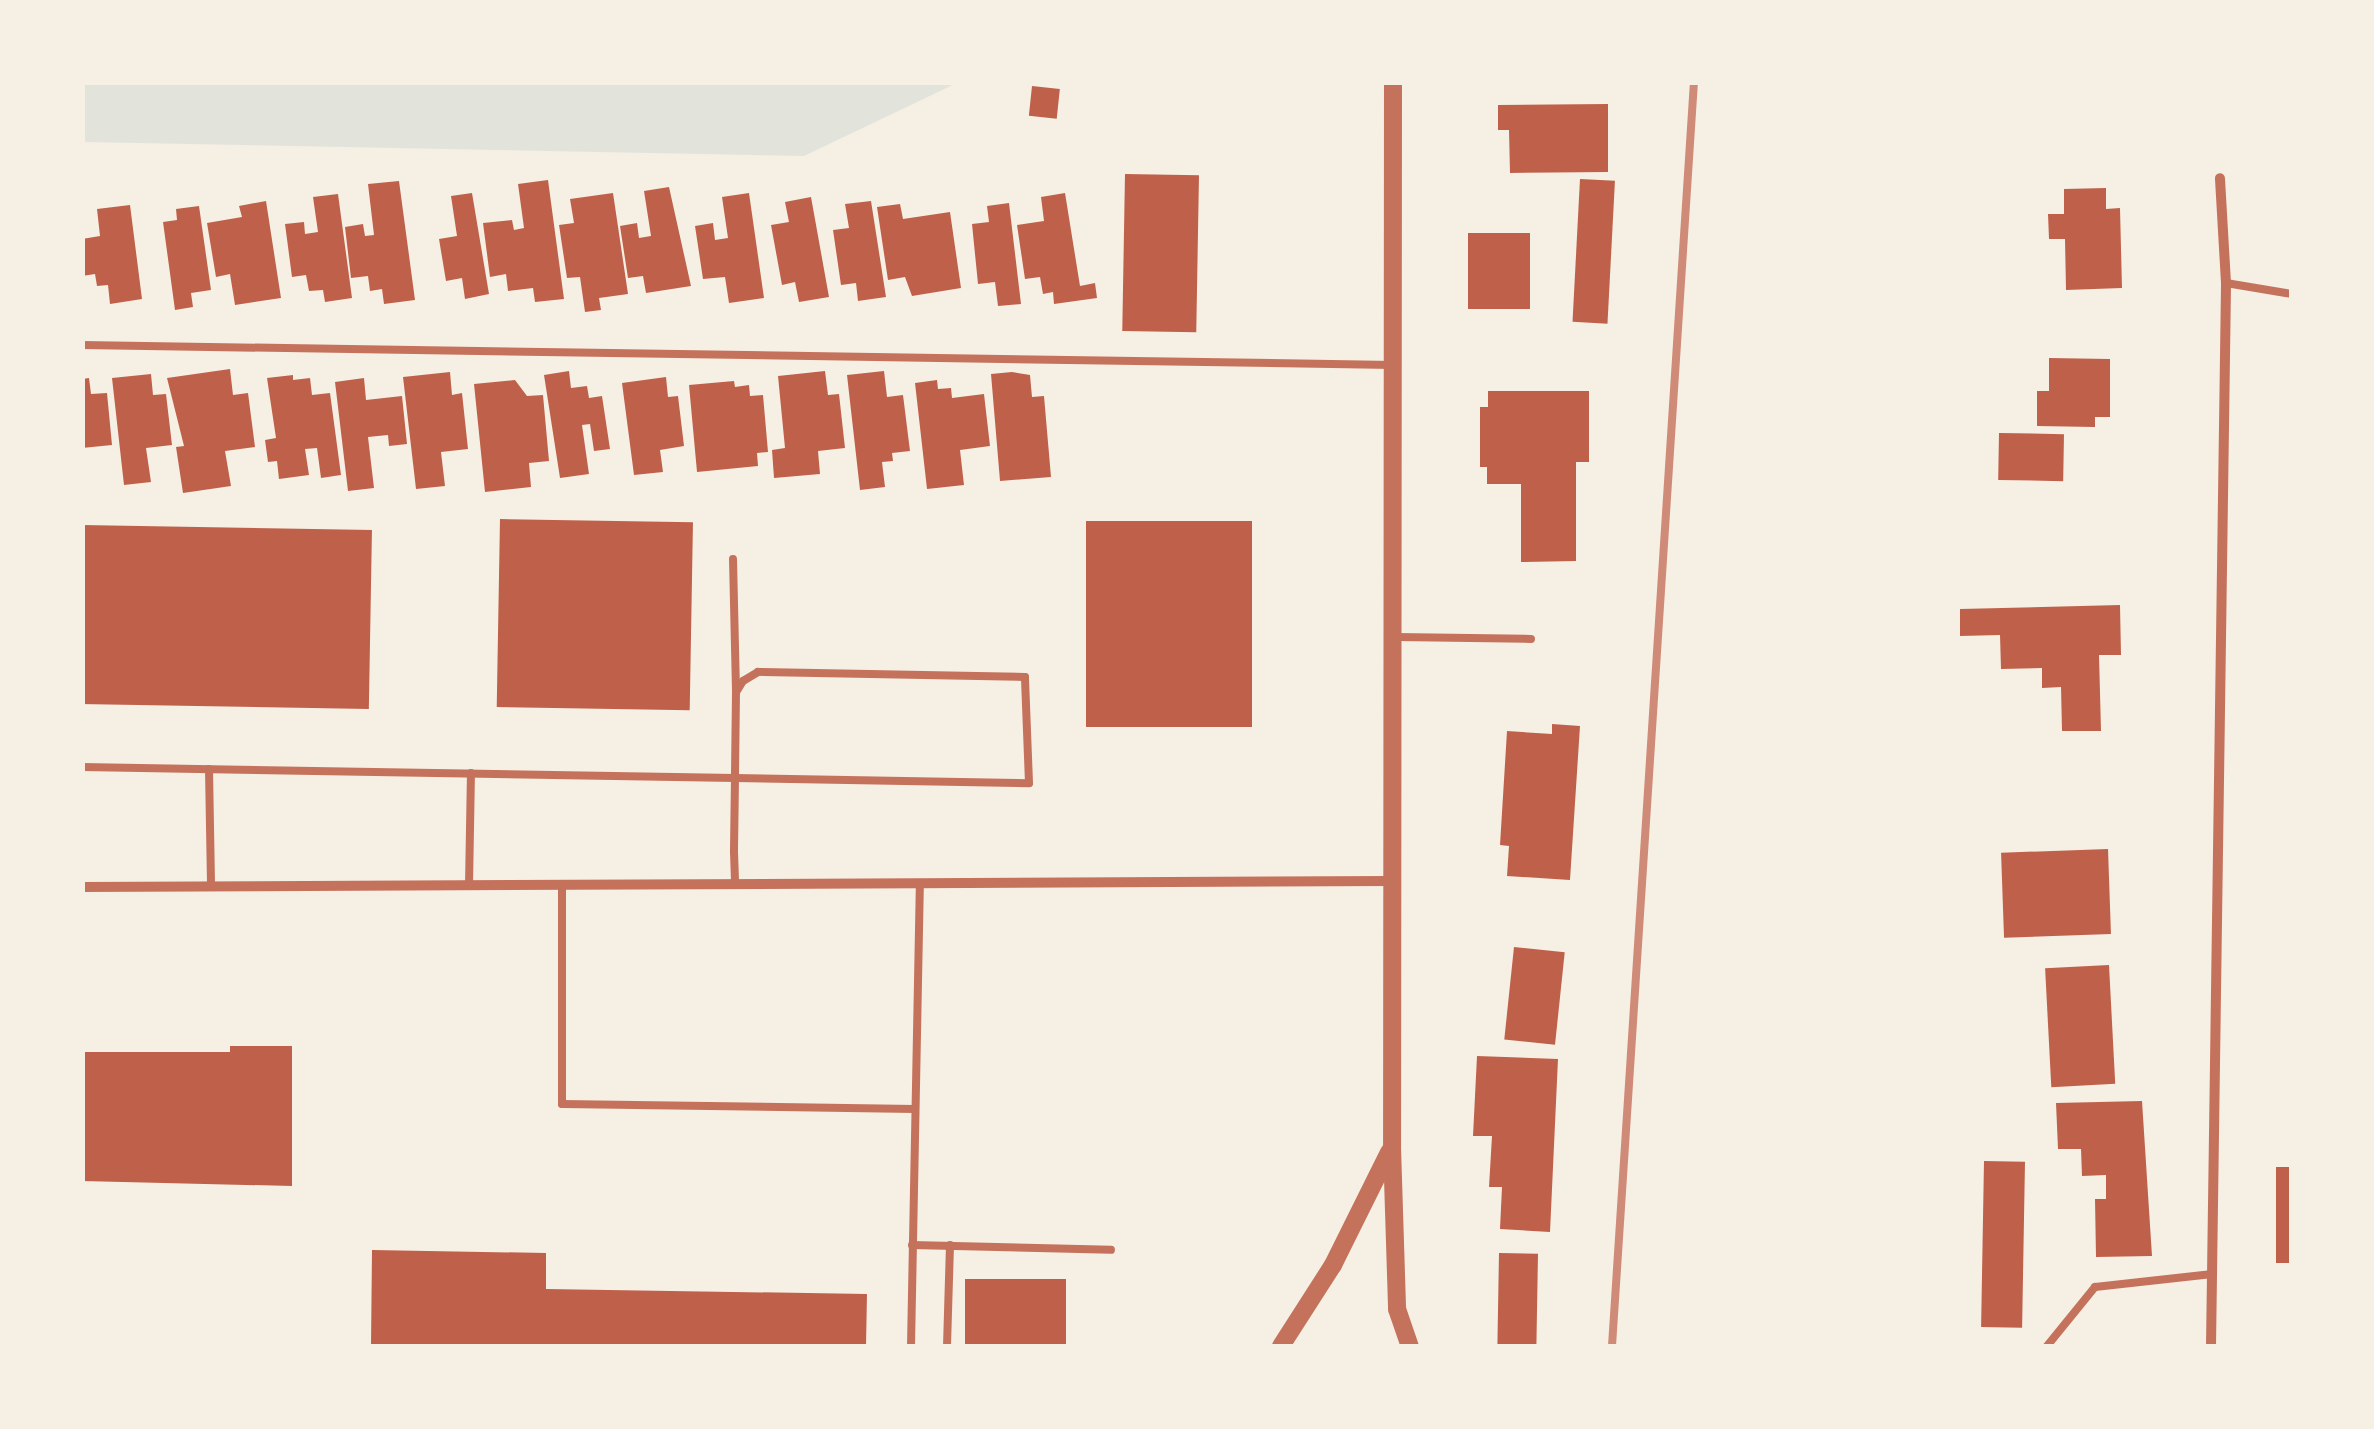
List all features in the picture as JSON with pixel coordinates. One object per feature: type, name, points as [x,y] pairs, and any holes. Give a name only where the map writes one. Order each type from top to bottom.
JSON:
[{"type":"street","points":[[1393,82],[1392,1147],[1397,1310],[1410,1346]]},
{"type":"street","points":[[2211,1346],[2226,283],[2220,178]]},
{"type":"street","points":[[82,887],[1391,881]]},
{"type":"street","points":[[1281,1346],[1333,1265],[1392,1147]]},
{"type":"lane","points":[[2226,283],[2292,294]]},
{"type":"lane","points":[[82,345],[1393,365]]},
{"type":"lane","points":[[734,560],[735,885]]},
{"type":"lane","points":[[1392,637],[1531,639]]},
{"type":"lane","points":[[82,767],[1029,783],[1025,678],[758,672],[736,692]]},
{"type":"lane","points":[[209,769],[211,887]]},
{"type":"lane","points":[[470,886],[472,773]]},
{"type":"lane","points":[[911,1346],[920,884]]},
{"type":"lane","points":[[562,886],[562,1104],[915,1109]]},
{"type":"lane","points":[[912,1244],[1111,1250]]},
{"type":"lane","points":[[947,1346],[950,1245]]},
{"type":"lane","points":[[2047,1346],[2094,1286],[2212,1274]]},
{"type":"shaded area","points":[[83,82],[957,83],[804,156],[83,142]]},
{"type":"building","points":[[1032,86],[1060,89],[1057,119],[1029,116]]},
{"type":"building","points":[[1608,104],[1608,172],[1510,173],[1509,130],[1498,130],[1498,105]]},
{"type":"building","points":[[1125,174],[1199,175],[1196,332],[1122,331]]},
{"type":"building","points":[[1580,179],[1615,181],[1607,324],[1573,322]]},
{"type":"building","points":[[548,180],[564,299],[535,302],[533,288],[508,291],[506,274],[490,277],[483,223],[512,220],[514,230],[524,228],[518,184]]},
{"type":"building","points":[[399,181],[415,300],[384,304],[382,289],[370,291],[368,276],[351,278],[345,227],[363,224],[365,236],[374,235],[368,184]]},
{"type":"building","points":[[669,187],[691,286],[646,293],[643,276],[628,278],[620,226],[637,223],[639,238],[651,236],[644,191]]},
{"type":"building","points":[[2106,188],[2106,209],[2120,208],[2122,288],[2066,290],[2065,239],[2049,239],[2048,214],[2064,214],[2064,189]]},
{"type":"building","points":[[472,193],[489,294],[465,299],[462,278],[446,281],[439,239],[457,236],[451,196]]},
{"type":"building","points":[[613,193],[628,294],[599,298],[601,310],[585,312],[580,277],[567,278],[559,225],[574,223],[570,199]]},
{"type":"building","points":[[749,193],[764,298],[729,303],[725,277],[703,279],[695,226],[713,223],[715,240],[728,238],[722,197]]},
{"type":"building","points":[[1065,193],[1080,286],[1095,283],[1097,298],[1054,304],[1053,292],[1043,294],[1040,277],[1025,279],[1017,225],[1044,221],[1041,197]]},
{"type":"building","points":[[338,194],[352,298],[325,302],[323,290],[309,291],[306,275],[292,277],[285,224],[304,222],[305,234],[318,232],[313,197]]},
{"type":"building","points":[[811,197],[829,297],[799,302],[795,282],[782,285],[771,225],[789,222],[785,202]]},
{"type":"building","points":[[266,201],[281,298],[235,305],[230,274],[216,277],[207,223],[242,217],[239,206]]},
{"type":"building","points":[[871,201],[886,297],[858,301],[856,283],[841,285],[833,230],[849,228],[845,204]]},
{"type":"building","points":[[1009,203],[1021,304],[998,306],[995,282],[978,284],[972,224],[989,222],[987,206]]},
{"type":"building","points":[[900,204],[903,219],[950,212],[961,288],[912,296],[905,277],[888,280],[877,207]]},
{"type":"building","points":[[130,205],[142,299],[110,304],[108,285],[97,286],[95,274],[82,276],[82,239],[100,236],[97,209]]},
{"type":"building","points":[[199,206],[211,290],[191,293],[193,307],[175,310],[163,222],[177,220],[176,209]]},
{"type":"building","points":[[1468,233],[1530,233],[1530,309],[1468,309]]},
{"type":"building","points":[[2049,358],[2110,359],[2110,417],[2095,417],[2095,427],[2037,426],[2037,391],[2049,391]]},
{"type":"building","points":[[230,369],[233,395],[248,393],[255,447],[225,451],[231,486],[183,493],[176,447],[184,446],[167,378]]},
{"type":"building","points":[[569,371],[571,388],[587,386],[589,398],[602,396],[610,449],[594,451],[590,424],[582,425],[589,474],[560,478],[544,375]]},
{"type":"building","points":[[825,371],[828,395],[839,394],[845,448],[818,451],[820,474],[774,478],[772,450],[785,448],[778,376]]},
{"type":"building","points":[[884,371],[887,397],[903,395],[910,451],[892,453],[893,461],[882,462],[885,487],[860,490],[847,375]]},
{"type":"building","points":[[450,372],[452,395],[462,393],[468,449],[441,452],[445,486],[416,489],[403,377]]},
{"type":"building","points":[[151,374],[153,395],[166,394],[172,445],[146,448],[151,482],[124,485],[112,378]]},
{"type":"building","points":[[991,374],[1030,375],[1032,397],[1044,396],[1051,477],[1000,481]]},
{"type":"building","points":[[293,375],[293,380],[310,378],[312,395],[330,393],[341,475],[321,478],[317,448],[305,449],[309,475],[279,479],[277,461],[268,462],[265,440],[276,438],[267,378]]},
{"type":"building","points":[[666,377],[668,397],[678,396],[684,446],[660,450],[663,472],[634,475],[622,383]]},
{"type":"building","points":[[89,378],[91,394],[107,393],[112,445],[82,448],[82,379]]},
{"type":"building","points":[[364,378],[366,400],[402,396],[407,444],[389,446],[388,435],[368,437],[374,488],[348,491],[335,382]]},
{"type":"building","points":[[515,380],[527,396],[543,395],[549,461],[529,463],[531,487],[485,492],[474,384]]},
{"type":"building","points":[[937,380],[938,389],[951,388],[952,398],[984,394],[990,446],[960,450],[964,485],[927,489],[915,383]]},
{"type":"building","points":[[734,381],[735,387],[749,385],[750,396],[763,395],[768,452],[757,453],[758,466],[697,472],[689,385]]},
{"type":"building","points":[[1488,391],[1589,391],[1589,462],[1576,462],[1576,561],[1521,562],[1521,484],[1487,484],[1487,467],[1480,467],[1480,407],[1488,407]]},
{"type":"building","points":[[1999,433],[2064,434],[2063,481],[1998,480]]},
{"type":"building","points":[[500,519],[693,522],[690,710],[497,707]]},
{"type":"building","points":[[1086,521],[1252,521],[1252,727],[1086,727]]},
{"type":"building","points":[[82,525],[372,530],[369,709],[82,704]]},
{"type":"building","points":[[2120,605],[2121,655],[2099,655],[2101,731],[2062,731],[2061,687],[2042,688],[2042,668],[2001,669],[2000,635],[1960,636],[1960,609]]},
{"type":"building","points":[[1552,724],[1580,726],[1570,880],[1507,876],[1509,846],[1500,845],[1507,731],[1552,734]]},
{"type":"building","points":[[2108,849],[2111,934],[2004,938],[2001,853]]},
{"type":"building","points":[[1514,947],[1565,952],[1555,1045],[1504,1039]]},
{"type":"building","points":[[2109,965],[2115,1084],[2051,1087],[2045,968]]},
{"type":"building","points":[[230,1046],[292,1046],[292,1186],[82,1181],[82,1052],[230,1052]]},
{"type":"building","points":[[1477,1056],[1558,1059],[1550,1232],[1500,1229],[1502,1187],[1489,1187],[1492,1136],[1473,1136]]},
{"type":"building","points":[[2142,1101],[2152,1256],[2096,1257],[2095,1199],[2106,1199],[2106,1175],[2082,1176],[2081,1149],[2058,1149],[2056,1103]]},
{"type":"building","points":[[1984,1161],[2025,1162],[2022,1328],[1981,1327]]},
{"type":"building","points":[[2276,1167],[2292,1167],[2292,1263],[2276,1263]]},
{"type":"building","points":[[372,1250],[546,1253],[546,1289],[867,1294],[866,1346],[371,1346]]},
{"type":"building","points":[[1499,1253],[1538,1254],[1536,1346],[1497,1346]]},
{"type":"building","points":[[965,1279],[1066,1279],[1066,1346],[965,1346]]},
{"type":"railway","points":[[1612,1346],[1694,82]]}]
